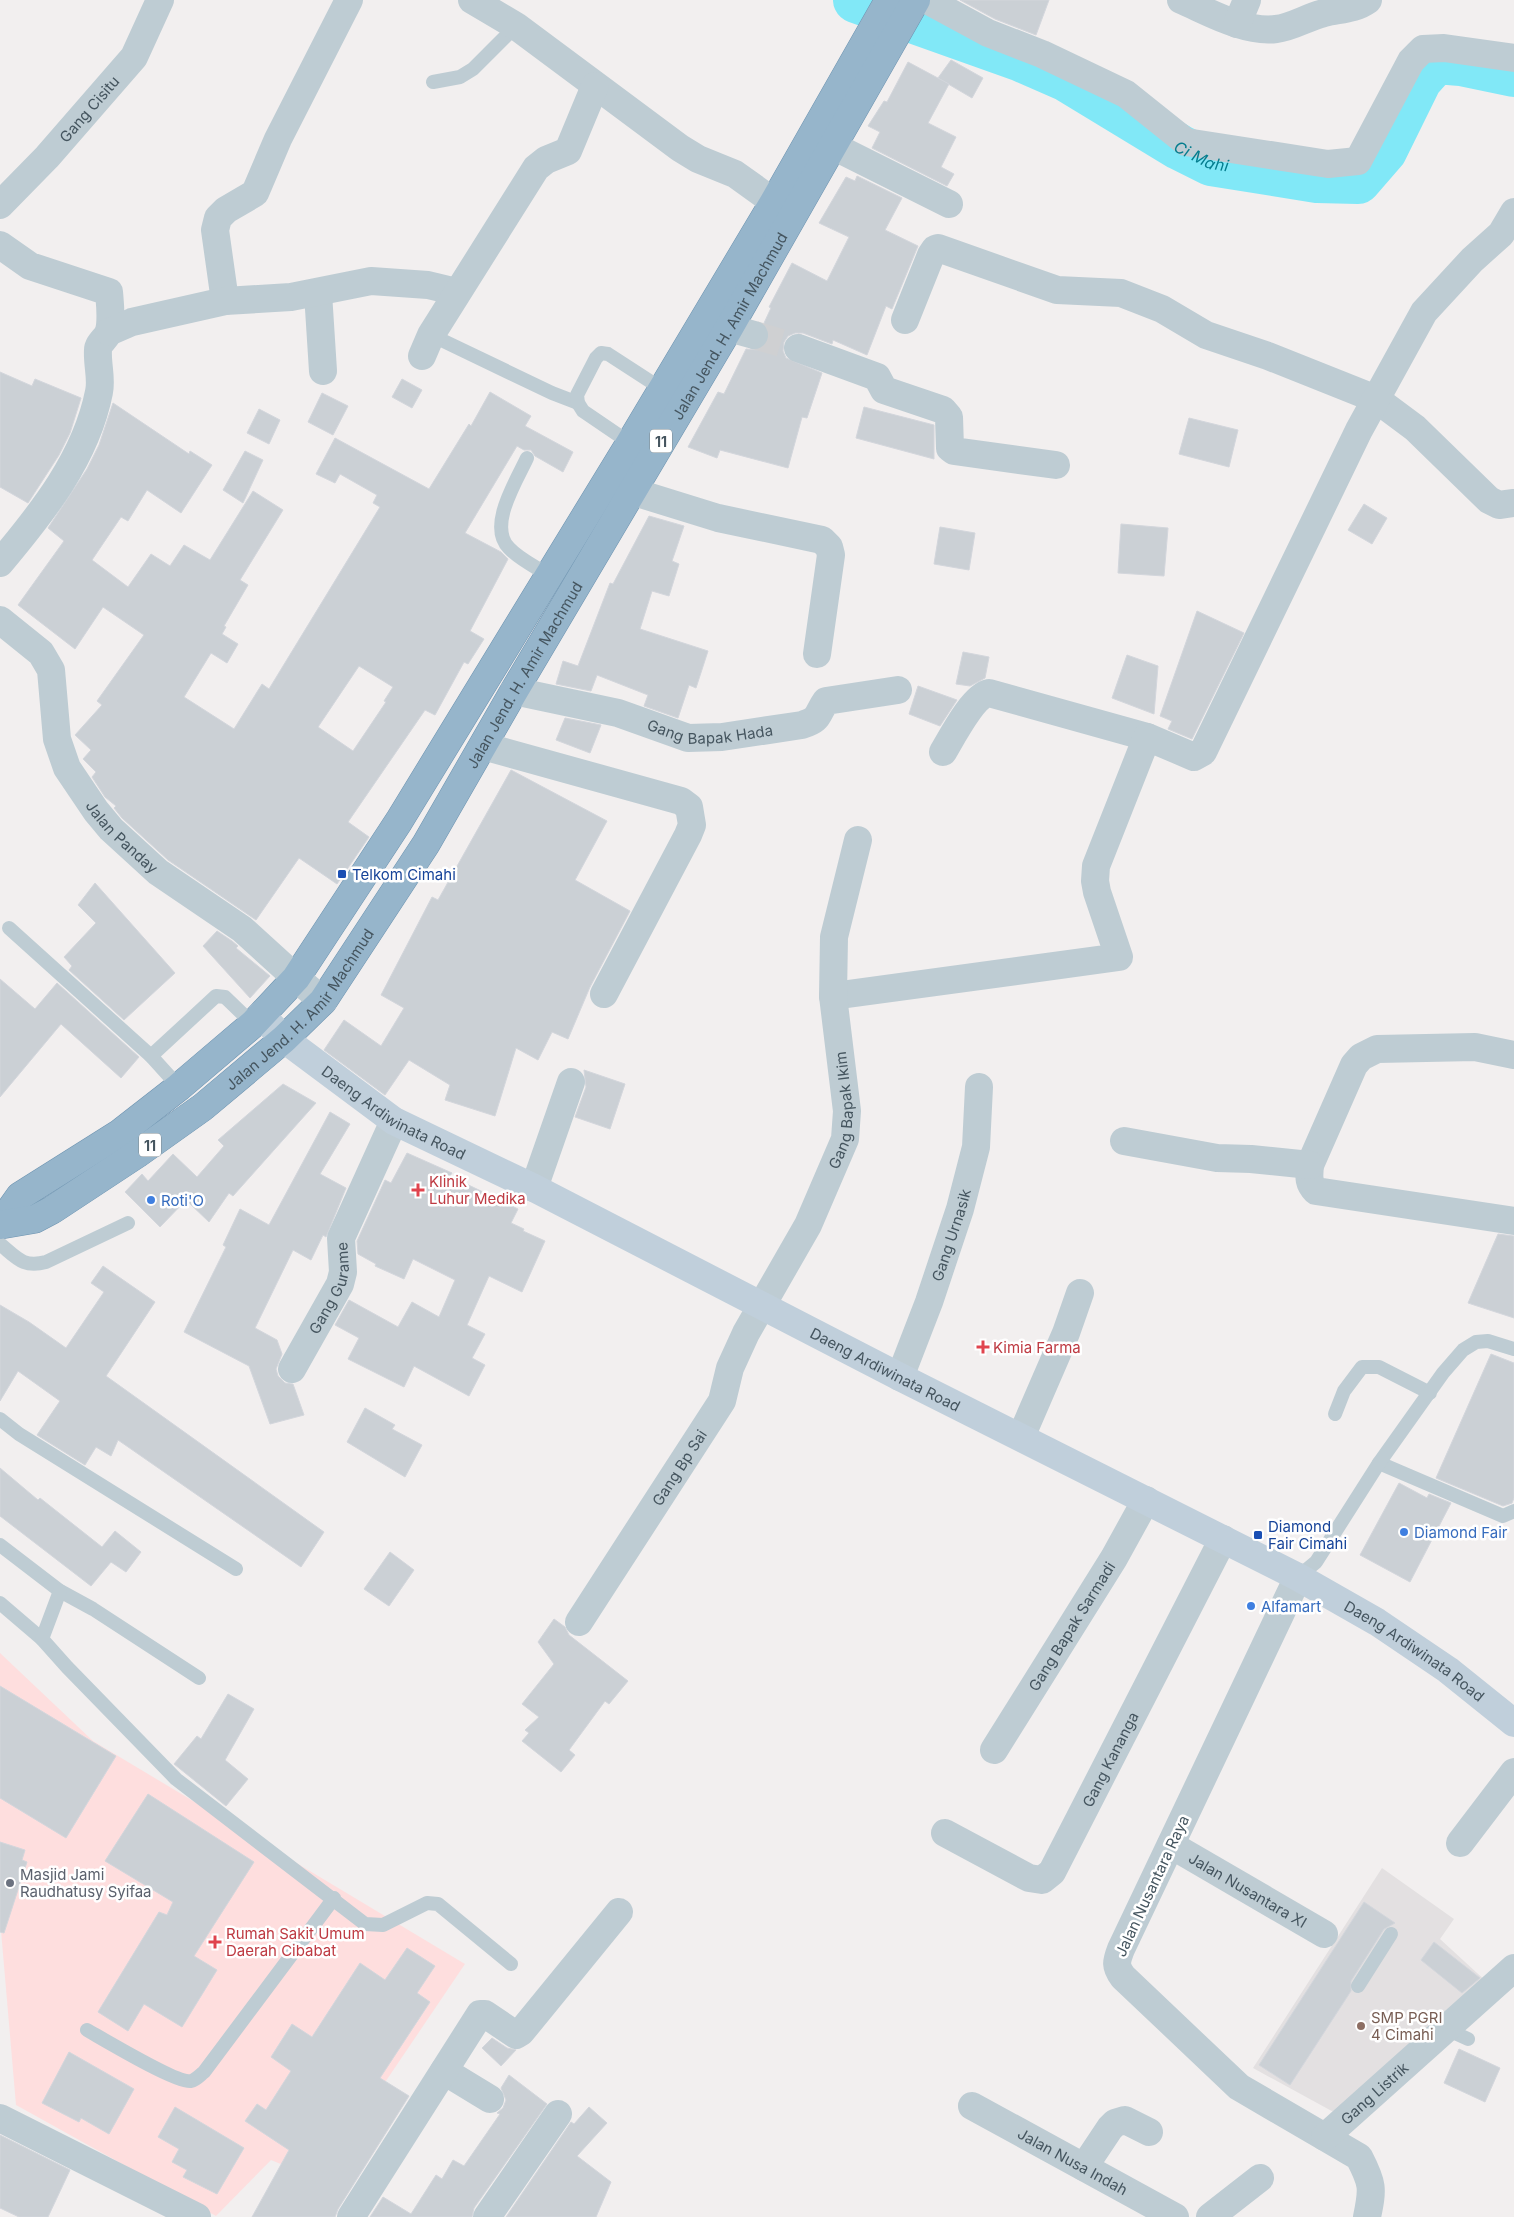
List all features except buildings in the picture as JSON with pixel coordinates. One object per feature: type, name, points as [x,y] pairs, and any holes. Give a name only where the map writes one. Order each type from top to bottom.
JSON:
[{"type":"highway","name":"Jalan Jend. H. Amir Machmud","points":[[0,1225],[35,1219],[121,1165],[203,1107],[284,1039],[323,1001],[426,844],[631,491],[742,331],[832,146],[894,37],[912,0]]},
{"type":"highway","name":"Jalan Jend. H. Amir Machmud","points":[[0,1225],[20,1196],[120,1133],[179,1087],[257,1019],[296,978],[399,821],[630,443],[774,202],[867,41],[912,0]]},
{"type":"main road","name":"Daeng Ardiwinata Road","points":[[257,1019],[394,1121],[534,1188],[1298,1577],[1377,1622],[1448,1670],[1514,1723]]},
{"type":"street","name":"Gang Cisitu","points":[[0,205],[47,157],[134,57],[160,0]]},
{"type":"street","points":[[225,301],[215,230],[218,218],[226,210],[255,193],[278,139],[349,0]]},
{"type":"street","points":[[472,0],[516,26],[680,148],[698,159],[735,174],[774,202]]},
{"type":"street","points":[[912,0],[1042,54],[1126,94],[1186,142],[1328,164],[1358,161],[1411,61],[1423,49],[1444,48],[1514,58]]},
{"type":"street","points":[[1181,0],[1242,12],[1275,29],[1324,13],[1345,10],[1368,0]]},
{"type":"street","points":[[426,345],[457,292],[536,168],[546,160],[568,151],[596,86]]},
{"type":"street","points":[[832,146],[950,204]]},
{"type":"street","points":[[943,752],[974,704],[981,696],[989,693],[1147,737],[1186,755],[1194,757],[1203,752],[1359,430],[1424,312],[1472,260],[1501,234],[1514,212]]},
{"type":"street","points":[[0,245],[30,266],[110,292],[103,340],[100,390],[77,458],[34,523],[0,563]]},
{"type":"street","points":[[905,320],[931,255],[938,248],[1057,290],[1121,293],[1162,309],[1206,335],[1268,356],[1376,399],[1415,428],[1490,500],[1499,505],[1514,503]]},
{"type":"street","points":[[103,340],[132,322],[225,301],[292,297],[371,281],[428,285],[457,292]]},
{"type":"street","points":[[318,293],[323,372]]},
{"type":"street","points":[[798,348],[877,377],[884,390],[943,410],[949,417],[948,444],[954,451],[1056,465]]},
{"type":"street","points":[[631,491],[718,518],[822,540],[829,547],[831,555],[817,654]]},
{"type":"street","name":"Jalan Panday","points":[[0,620],[40,653],[51,670],[57,740],[67,768],[96,811],[111,829],[158,872],[242,929],[323,1001]]},
{"type":"street","name":"Gang Bapak Hada","points":[[514,690],[618,714],[688,738],[722,737],[802,725],[814,721],[820,715],[826,701],[898,690]]},
{"type":"street","points":[[833,996],[1119,957],[1095,881],[1096,866],[1147,737]]},
{"type":"street","points":[[482,746],[681,801],[689,807],[692,825],[688,835],[604,994]]},
{"type":"street","name":"Gang Bapak Ikim","points":[[762,1305],[808,1225],[845,1139],[847,1111],[833,996],[834,937],[858,840]]},
{"type":"street","points":[[1514,1055],[1475,1047],[1457,1046],[1377,1049],[1361,1057],[1354,1065],[1310,1166],[1309,1180],[1311,1186],[1316,1191],[1514,1221]]},
{"type":"street","points":[[534,1188],[572,1082]]},
{"type":"street","name":"Gang Urnasik","points":[[900,1376],[929,1302],[960,1209],[976,1147],[979,1087]]},
{"type":"street","name":"Gang Gurame","points":[[292,1369],[340,1284],[344,1272],[341,1238],[394,1121]]},
{"type":"street","points":[[1124,1141],[1216,1158],[1251,1159],[1310,1166]]},
{"type":"street","points":[[1021,1437],[1066,1333],[1080,1293]]},
{"type":"street","name":"Gang Bp Sai","points":[[579,1622],[722,1401],[730,1368],[746,1333],[762,1305]]},
{"type":"street","name":"Gang Bapak Sarmadi","points":[[994,1750],[1114,1558],[1146,1500]]},
{"type":"street","name":"Gang Kananga","points":[[945,1833],[1029,1878],[1042,1880],[1052,1872],[1223,1539]]},
{"type":"street","name":"Jalan Nusantara Raya","points":[[1298,1577],[1121,1949],[1116,1961],[1116,1967],[1123,1977],[1239,2087],[1359,2157],[1367,2172],[1372,2191],[1367,2217]]},
{"type":"street","points":[[1460,1843],[1514,1772]]},
{"type":"street","name":"Jalan Nusantara XI","points":[[1171,1845],[1329,1938]]},
{"type":"street","points":[[351,2217],[482,2013],[516,2034],[521,2032],[619,1912]]},
{"type":"street","name":"Gang Listrik","points":[[1325,2137],[1457,2034],[1514,1968]]},
{"type":"street","points":[[444,2071],[490,2099]]},
{"type":"street","name":"Jalan Nusa Indah","points":[[972,2106],[1175,2217]]},
{"type":"street","points":[[486,2217],[558,2114]]},
{"type":"street","points":[[0,2118],[197,2217]]},
{"type":"street","points":[[1084,2167],[1115,2123],[1125,2120],[1149,2132]]},
{"type":"street","points":[[1210,2217],[1260,2178]]},
{"type":"lane","points":[[433,82],[460,76],[474,69],[516,26]]},
{"type":"lane","points":[[426,345],[578,403]]},
{"type":"lane","points":[[630,443],[583,411],[578,403],[577,395],[596,358],[601,353],[608,354],[662,389]]},
{"type":"lane","points":[[527,458],[502,511],[502,530],[508,548],[548,575]]},
{"type":"lane","points":[[9,928],[151,1056],[179,1087]]},
{"type":"lane","points":[[151,1056],[216,996],[225,997],[257,1019]]},
{"type":"lane","points":[[0,1244],[22,1262],[34,1265],[46,1262],[128,1223]]},
{"type":"lane","points":[[1298,1577],[1316,1562],[1380,1464],[1443,1373],[1462,1350],[1476,1342],[1488,1341],[1514,1349]]},
{"type":"lane","points":[[1335,1414],[1344,1391],[1362,1367],[1380,1367],[1430,1393]]},
{"type":"lane","points":[[0,1419],[18,1434],[236,1569]]},
{"type":"lane","points":[[1380,1464],[1503,1516],[1514,1512]]},
{"type":"lane","points":[[0,1546],[60,1591],[93,1609],[199,1678]]},
{"type":"lane","points":[[42,1639],[60,1591]]},
{"type":"lane","points":[[0,1603],[42,1639],[66,1668],[176,1778],[334,1898],[365,1924],[383,1925],[427,1903],[438,1904],[511,1964]]},
{"type":"lane","points":[[87,2030],[183,2080],[194,2080],[204,2072],[334,1898]]},
{"type":"lane","points":[[1358,1986],[1391,1934]]},
{"type":"shaded area","name":"Rumah Sakit Umum Daerah Cibabat","points":[[0,1653],[93,1741],[465,1964],[319,2180],[271,2160],[216,2216],[16,2105],[0,1919]]},
{"type":"shaded area","name":"SMP PGRI 4 Cimahi","points":[[1382,1868],[1454,1919],[1440,1939],[1489,1984],[1339,2115],[1253,2068]]},
{"type":"waterway","name":"Ci Mahi","points":[[856,0],[1019,58],[1067,79],[1179,147],[1211,163],[1317,180],[1358,181],[1384,151],[1419,80],[1436,61],[1461,63],[1514,74]]},
{"type":"tunnel","points":[[754,335],[798,348]]},
{"type":"place","name":"Telkom Cimahi","points":[[342,874]]},
{"type":"place","name":"Klinik Luhur Medika","points":[[418,1190]]},
{"type":"place","name":"Roti'O","points":[[151,1200]]},
{"type":"place","name":"Kimia Farma","points":[[983,1347]]},
{"type":"place","name":"Diamond Fair","points":[[1404,1532]]},
{"type":"place","name":"Diamond Fair Cimahi","points":[[1258,1535]]},
{"type":"place","name":"Alfamart","points":[[1251,1606]]},
{"type":"place","name":"Masjid Jami Raudhatusy Syifaa","points":[[10,1883]]},
{"type":"place","name":"Rumah Sakit Umum Daerah Cibabat","points":[[215,1942]]},
{"type":"place","name":"SMP PGRI 4 Cimahi","points":[[1361,2026]]}]
